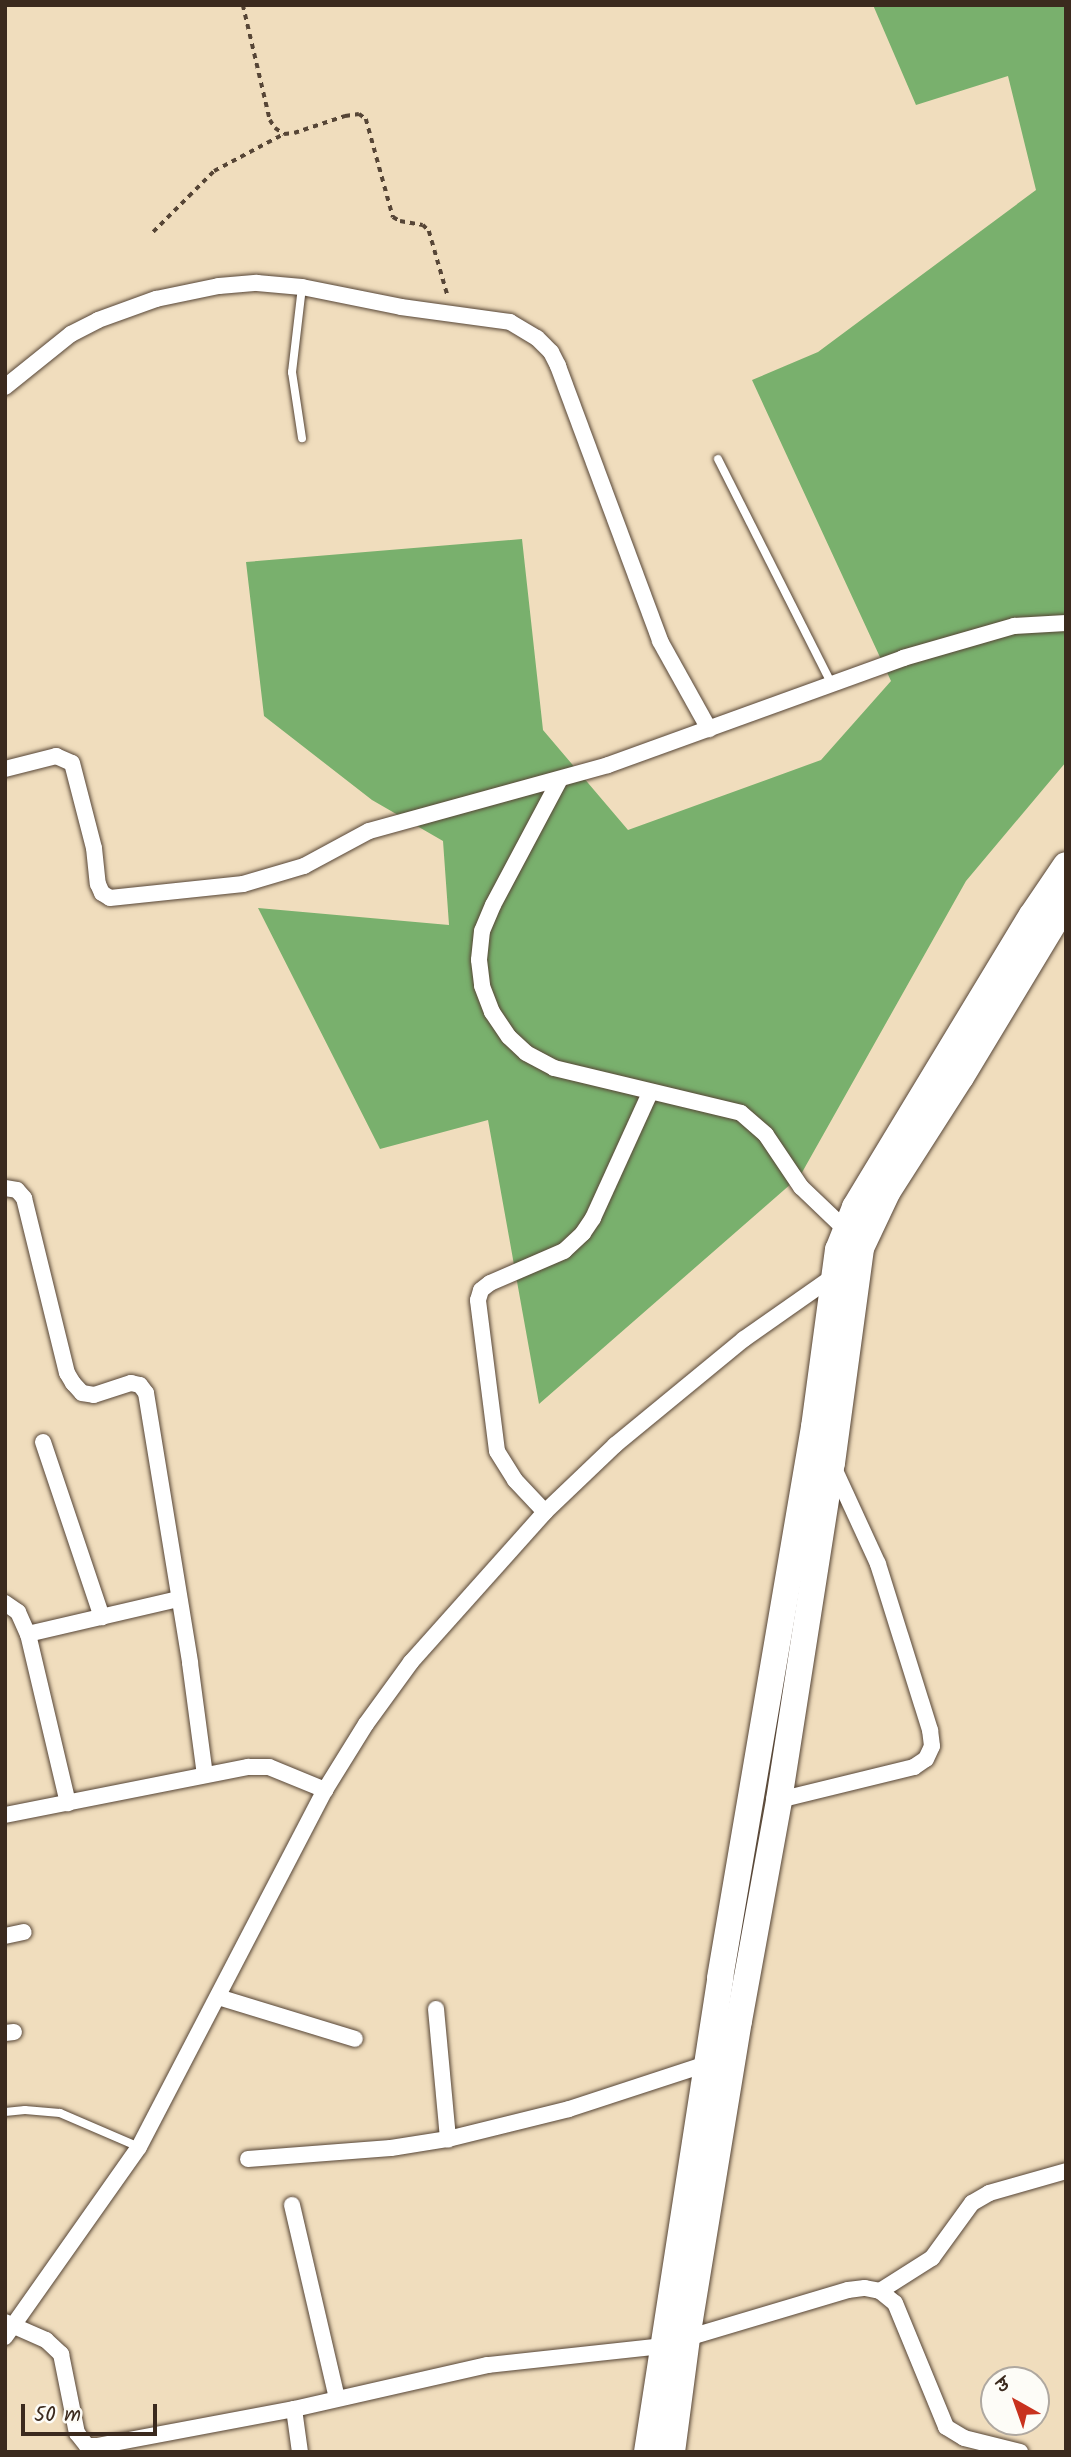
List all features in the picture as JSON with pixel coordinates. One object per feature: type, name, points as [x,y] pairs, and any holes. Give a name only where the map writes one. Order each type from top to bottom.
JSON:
[{"type":"highway","points":[[672,2452],[675,2342],[707,2064],[814,1427],[834,1276],[845,1229],[1032,915],[1066,865]]},
{"type":"highway","points":[[647,2452],[675,2342],[779,1800],[832,1463],[861,1248],[872,1221],[1066,902]]},
{"type":"street","points":[[5,387],[71,334],[98,320],[156,299],[219,286],[302,286],[510,322],[537,338],[551,352],[660,641],[709,729]]},
{"type":"street","points":[[6,766],[56,756],[72,762],[94,848],[98,884],[102,893],[118,898],[243,884],[304,866],[369,831],[559,781],[968,637],[1014,626],[1066,623]]},
{"type":"street","points":[[559,781],[482,931],[479,960],[482,986],[492,1012],[509,1037],[526,1053],[554,1068],[741,1113],[753,1120],[801,1187],[845,1229]]},
{"type":"street","points":[[545,1512],[515,1480],[497,1451],[478,1300],[481,1290],[490,1283],[564,1251],[583,1233],[593,1218],[650,1093]]},
{"type":"street","points":[[5,1188],[17,1190],[24,1198],[67,1373],[73,1383],[82,1392],[94,1395],[131,1383],[139,1385],[146,1393],[205,1774]]},
{"type":"street","points":[[834,1276],[744,1339],[660,1406],[545,1512],[411,1662],[366,1724],[325,1790],[139,2147],[8,2328],[46,2340],[61,2354],[77,2434],[88,2446],[294,2409],[488,2365],[675,2342],[848,2290],[865,2288],[880,2291],[895,2303],[946,2427],[964,2438],[1020,2452]]},
{"type":"street","points":[[43,1442],[102,1617]]},
{"type":"street","points":[[779,1800],[914,1767],[926,1759],[932,1746],[919,1693],[878,1564],[832,1463]]},
{"type":"street","points":[[28,1634],[180,1599]]},
{"type":"street","points":[[5,1603],[18,1612],[28,1634],[68,1802]]},
{"type":"street","points":[[5,1815],[248,1767],[269,1767],[325,1790]]},
{"type":"street","points":[[5,1936],[24,1932]]},
{"type":"street","points":[[218,1997],[355,2039]]},
{"type":"street","points":[[436,2009],[449,2140]]},
{"type":"street","points":[[248,2159],[391,2148],[449,2140],[569,2109],[707,2064]]},
{"type":"street","points":[[880,2291],[932,2259],[972,2203],[989,2193],[1066,2171]]},
{"type":"street","points":[[292,2205],[337,2398]]},
{"type":"street","points":[[294,2409],[300,2452]]},
{"type":"lane","points":[[302,286],[292,372],[302,438]]},
{"type":"lane","points":[[718,459],[832,685]]},
{"type":"lane","points":[[5,2112],[25,2110],[60,2113],[139,2147]]},
{"type":"path","points":[[243,5],[270,120],[284,134]]},
{"type":"path","points":[[153,232],[214,171],[284,134],[359,114],[366,119],[393,216],[400,221],[423,225],[429,231],[452,314]]},
{"type":"green space","points":[[873,5],[1066,5],[1066,762],[966,881],[800,1176],[539,1404],[488,1120],[380,1149],[258,908],[449,925],[443,841],[372,800],[264,716],[246,562],[522,539],[543,730],[628,830],[821,760],[891,681],[752,380],[818,352],[1036,190],[1008,76],[916,105]]}]
